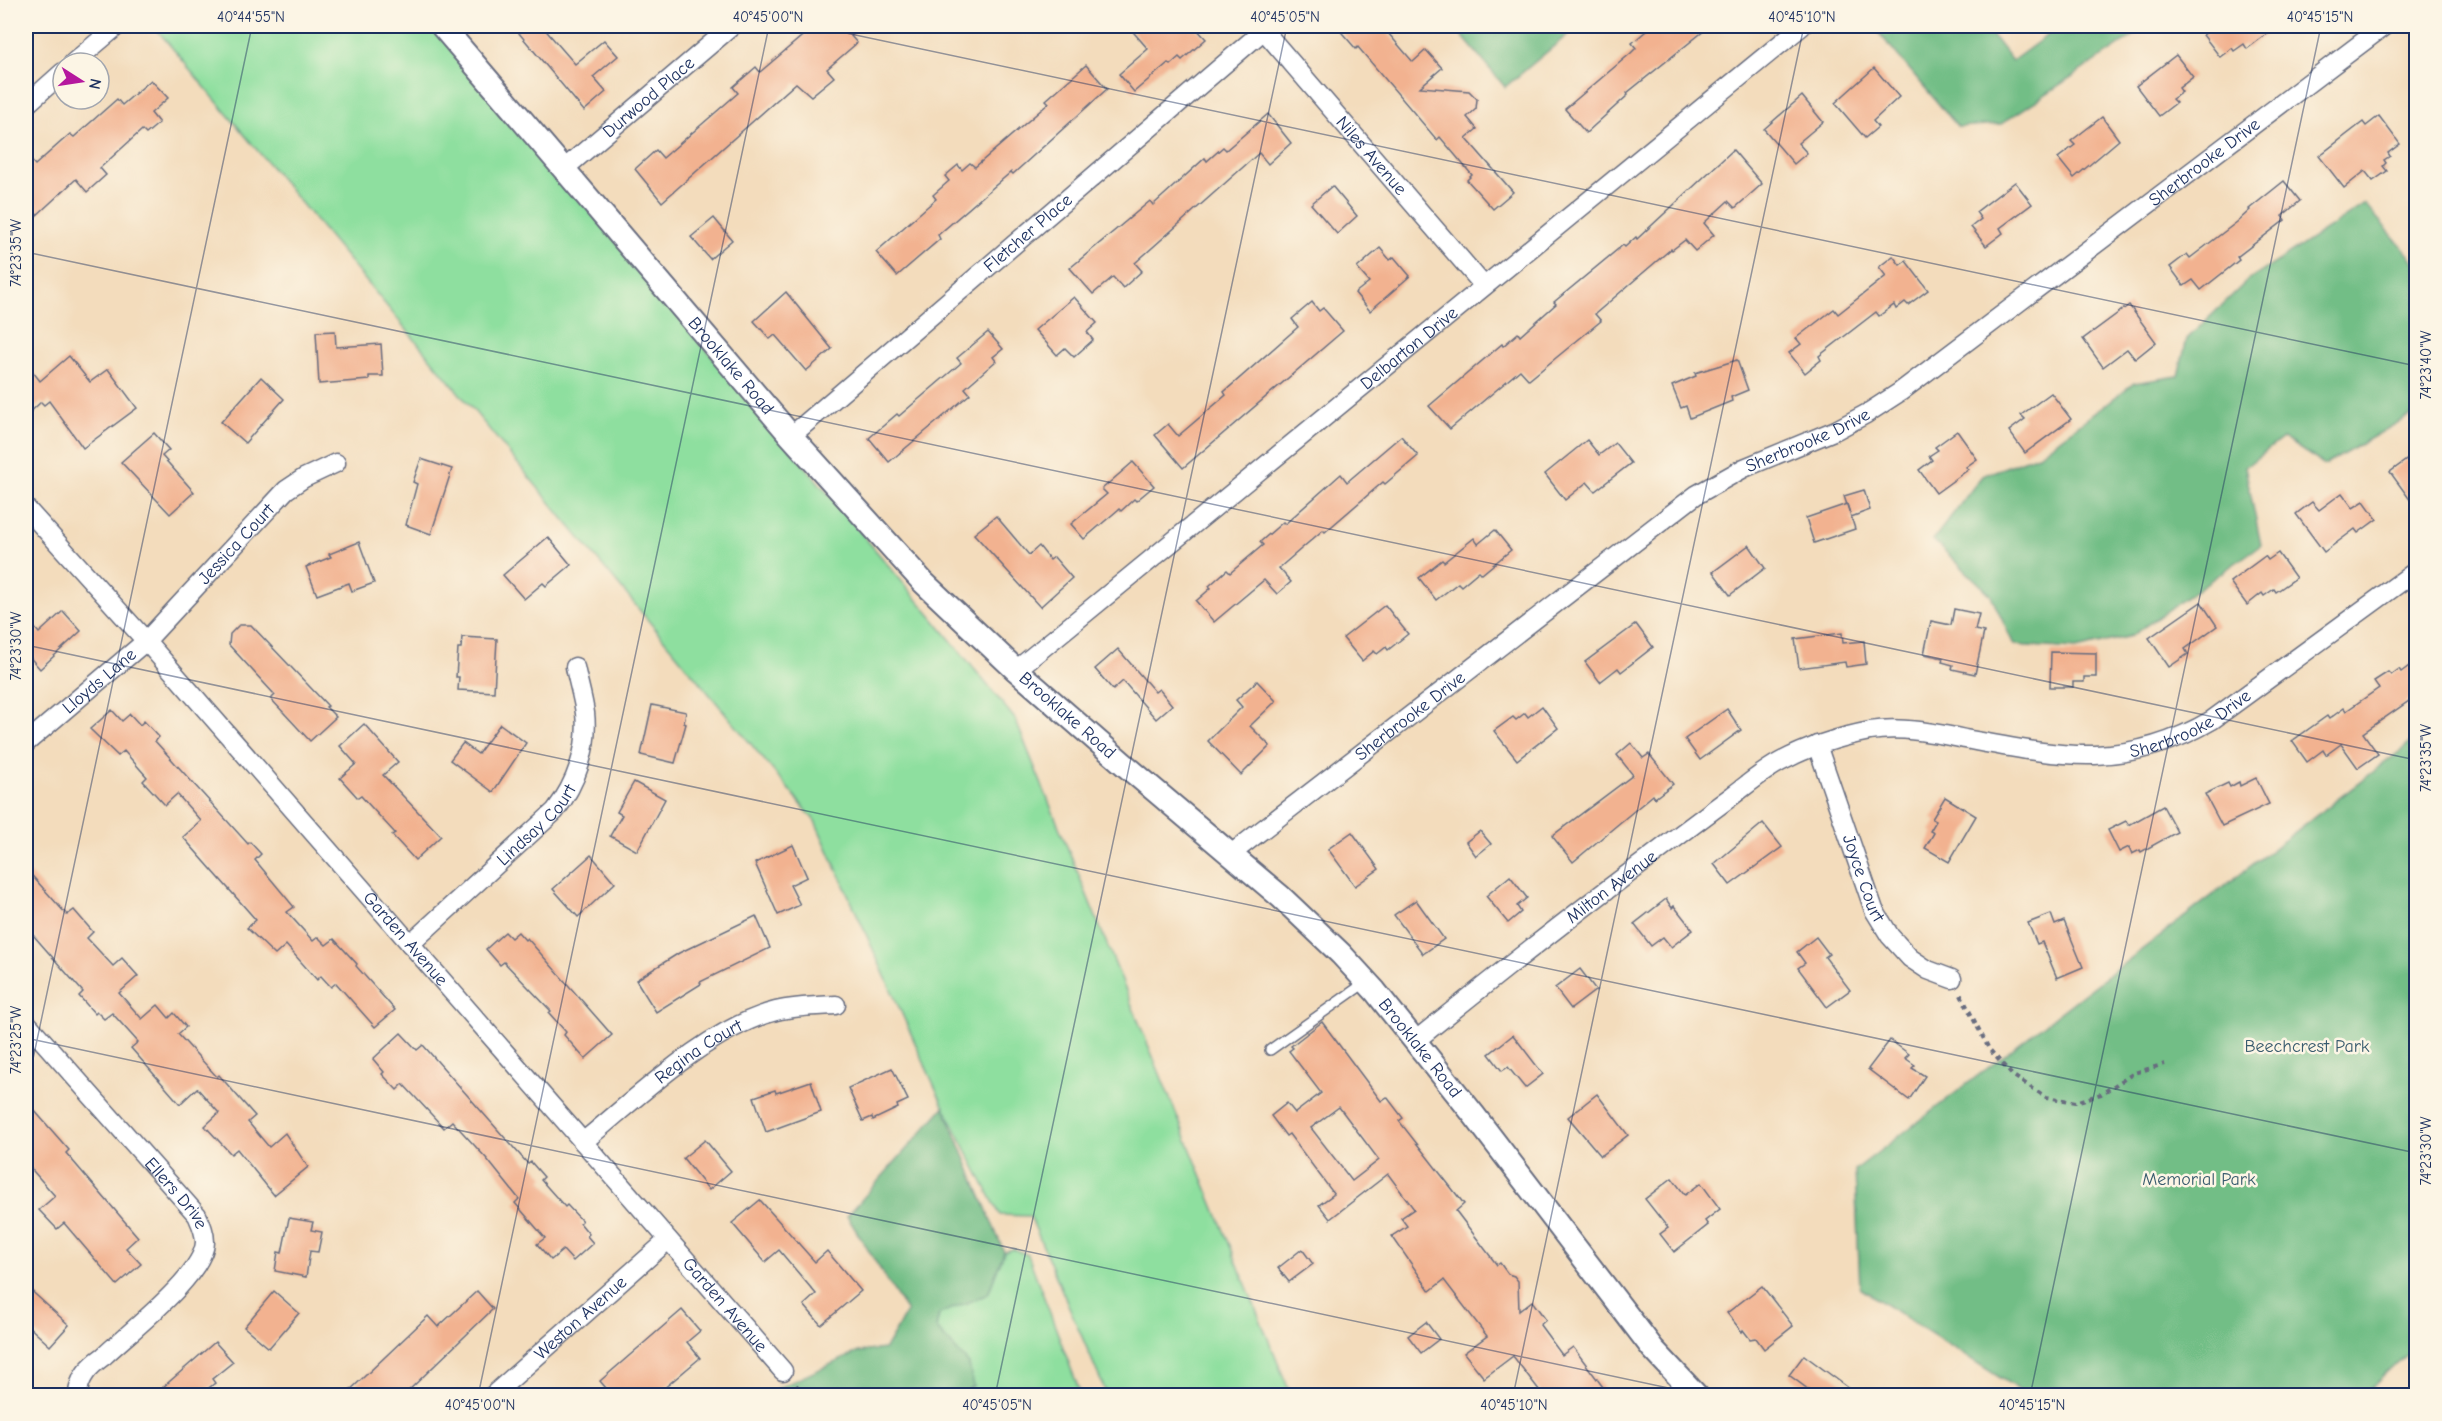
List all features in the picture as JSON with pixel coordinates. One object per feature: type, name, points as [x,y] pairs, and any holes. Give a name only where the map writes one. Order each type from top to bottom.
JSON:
[{"type":"street","points":[[88,51],[117,26]]},
{"type":"street","name":"Brooklake Road","points":[[442,26],[791,436],[923,582],[1125,766],[1231,854],[1315,928],[1366,982],[1474,1115],[1653,1349],[1697,1395]]},
{"type":"street","name":"Durwood Place","points":[[564,169],[732,26]]},
{"type":"street","name":"Delbarton Drive","points":[[1017,670],[1802,26]]},
{"type":"street","name":"Sherbrooke Drive","points":[[1231,854],[1696,495],[1744,468],[1836,430],[1900,392],[2384,26]]},
{"type":"street","name":"Niles Avenue","points":[[1262,28],[1484,286]]},
{"type":"street","name":"Fletcher Place","points":[[791,436],[1262,28]]},
{"type":"street","points":[[28,96],[51,80]]},
{"type":"street","name":"Jessica Court","points":[[146,641],[286,490],[304,478],[336,463]]},
{"type":"street","name":"Garden Avenue","points":[[26,508],[146,641],[783,1371]]},
{"type":"street","name":"Sherbrooke Drive","points":[[1817,746],[1873,731],[1902,730],[2042,753],[2074,756],[2104,755],[2143,748],[2193,731],[2212,720],[2416,571]]},
{"type":"street","name":"Lloyds Lane","points":[[26,743],[146,641]]},
{"type":"street","name":"Lindsay Court","points":[[410,944],[555,811],[564,799],[582,757],[585,728],[585,713],[575,667]]},
{"type":"street","name":"Joyce Court","points":[[1817,746],[1874,910],[1890,936],[1910,958],[1928,970],[1952,979]]},
{"type":"street","name":"Milton Avenue","points":[[1414,1041],[1598,896],[1772,766],[1817,746]]},
{"type":"street","name":"Regina Court","points":[[584,1142],[692,1053],[748,1020],[776,1011],[805,1006],[836,1005]]},
{"type":"street","name":"Ellers Drive","points":[[26,1022],[197,1215],[204,1229],[205,1243],[193,1271],[104,1356],[92,1364],[83,1376],[78,1395]]},
{"type":"street","name":"Weston Avenue","points":[[492,1395],[668,1240]]},
{"type":"lane","points":[[1270,1050],[1366,982]]},
{"type":"path","points":[[1952,979],[1989,1049],[2012,1075],[2046,1097],[2076,1102],[2100,1094],[2134,1073],[2165,1064]]},
{"type":"green space","points":[[154,26],[434,26],[931,616],[1015,719],[1291,1395],[1107,1395],[1030,1216],[1000,1215],[944,1107],[815,821]]},
{"type":"green space","points":[[1454,26],[1578,26],[1505,87]]},
{"type":"green space","points":[[1873,26],[1985,26],[2012,61],[2060,26],[2148,26],[2001,124],[1958,127]]},
{"type":"green space","points":[[2365,204],[2416,263],[2416,412],[2325,465],[2283,438],[2245,467],[2261,545],[2131,636],[2076,649],[2014,645],[1990,594],[1933,540],[1982,476],[2040,454],[2134,383],[2178,376],[2187,339],[2246,282]]},
{"type":"green space","name":"Memorial Park","points":[[2416,739],[2416,1345],[2364,1395],[2027,1395],[1860,1288],[1855,1170]]},
{"type":"green space","points":[[944,1107],[1004,1252],[988,1294],[939,1314],[936,1328],[969,1364],[973,1386],[960,1395],[774,1395],[778,1388],[858,1352],[885,1349],[907,1312],[847,1216]]},
{"type":"green space","points":[[1013,1249],[1028,1255],[1081,1395],[960,1395],[973,1386],[936,1328],[939,1314],[988,1294],[1004,1252]]},
{"type":"building","points":[[513,26],[542,26],[575,64],[604,40],[618,56],[593,77],[606,92],[584,111]]},
{"type":"building","points":[[814,26],[864,26],[851,36],[857,43],[827,69],[834,77],[811,96],[796,83],[662,202],[635,169],[656,150],[663,158],[738,93],[733,87],[756,67],[760,72]]},
{"type":"building","points":[[1128,26],[1194,26],[1206,39],[1182,60],[1179,57],[1170,65],[1168,63],[1134,92],[1119,74],[1148,49]]},
{"type":"building","points":[[1336,26],[1382,26],[1413,62],[1426,50],[1442,68],[1420,87],[1469,91],[1477,99],[1476,109],[1467,117],[1477,129],[1466,138],[1513,192],[1493,209],[1467,180],[1472,175],[1440,137],[1437,140],[1358,47],[1356,49]]},
{"type":"building","points":[[1652,26],[1710,26],[1627,93],[1628,95],[1586,133],[1565,109],[1631,53],[1636,48],[1632,43]]},
{"type":"building","points":[[2215,26],[2277,26],[2247,49],[2244,44],[2234,51],[2232,48],[2220,57],[2203,35]]},
{"type":"building","points":[[2176,55],[2193,77],[2179,88],[2182,92],[2172,99],[2176,103],[2159,116],[2136,86]]},
{"type":"building","points":[[1086,65],[1107,89],[1013,174],[1011,172],[938,235],[940,239],[897,276],[876,252],[936,199],[933,195],[949,181],[945,176],[958,165],[962,170],[970,163],[975,167],[1049,103],[1046,100]]},
{"type":"building","points":[[1874,68],[1899,97],[1873,121],[1878,127],[1865,138],[1835,103]]},
{"type":"building","points":[[151,80],[168,98],[151,113],[159,123],[146,134],[142,130],[100,168],[106,175],[87,192],[76,179],[36,216],[26,205],[26,155],[35,165],[70,134],[74,137],[103,111],[111,111],[111,104],[117,99],[122,105]]},
{"type":"building","points":[[1802,96],[1823,122],[1798,143],[1807,153],[1794,164],[1764,129]]},
{"type":"building","points":[[1268,114],[1291,143],[1268,164],[1259,153],[1135,263],[1142,271],[1123,288],[1113,277],[1093,294],[1070,268],[1150,201],[1153,205],[1205,158],[1207,161],[1223,147],[1226,150]]},
{"type":"building","points":[[2379,116],[2400,144],[2388,153],[2390,156],[2384,160],[2386,163],[2383,166],[2387,171],[2373,181],[2365,171],[2344,188],[2319,156],[2363,122],[2366,126]]},
{"type":"building","points":[[2102,117],[2119,140],[2074,178],[2058,158],[2075,145],[2071,141]]},
{"type":"building","points":[[1733,150],[1762,184],[1735,208],[1728,201],[1704,223],[1714,235],[1695,251],[1685,240],[1671,249],[1595,314],[1601,321],[1529,380],[1520,370],[1450,429],[1429,406],[1502,344],[1503,346],[1518,333],[1520,336],[1556,304],[1554,302],[1623,245],[1625,247],[1636,237],[1637,239]]},
{"type":"building","points":[[2284,181],[2300,201],[2282,216],[2285,220],[2237,257],[2239,260],[2201,290],[2193,280],[2184,286],[2170,267],[2187,254],[2190,258],[2237,222],[2249,209]]},
{"type":"building","points":[[2015,182],[2032,204],[2000,228],[2003,233],[1986,246],[1971,227],[1981,219],[1976,212]]},
{"type":"building","points":[[1332,186],[1357,216],[1337,234],[1311,204]]},
{"type":"building","points":[[714,218],[732,240],[710,259],[691,237]]},
{"type":"building","points":[[1380,248],[1390,260],[1394,257],[1410,276],[1370,311],[1355,293],[1369,282],[1357,268]]},
{"type":"building","points":[[1893,256],[1900,265],[1906,261],[1928,290],[1908,305],[1905,302],[1896,309],[1894,305],[1879,316],[1876,312],[1819,356],[1821,360],[1805,373],[1789,353],[1801,344],[1796,338],[1834,309],[1838,314],[1886,276],[1879,267]]},
{"type":"building","points":[[786,292],[832,349],[806,371],[775,335],[770,339],[754,321]]},
{"type":"building","points":[[1074,297],[1097,323],[1087,332],[1093,340],[1074,357],[1065,348],[1057,355],[1035,330]]},
{"type":"building","points":[[1312,302],[1319,311],[1323,308],[1343,331],[1183,468],[1155,435],[1168,424],[1178,436],[1226,395],[1224,392],[1298,327],[1292,319]]},
{"type":"building","points":[[2129,305],[2156,342],[2135,359],[2127,349],[2103,367],[2083,339]]},
{"type":"building","points":[[335,331],[336,347],[381,344],[383,376],[369,376],[369,380],[319,384],[316,332]]},
{"type":"building","points":[[988,332],[1003,349],[993,357],[996,361],[965,388],[970,394],[889,462],[869,438],[897,414],[899,416],[961,363],[957,358]]},
{"type":"building","points":[[69,356],[90,382],[108,369],[137,408],[83,448],[49,401],[44,405],[41,402],[26,416],[26,363],[40,381]]},
{"type":"building","points":[[1737,360],[1748,390],[1731,397],[1732,401],[1690,418],[1686,406],[1681,408],[1672,386],[1696,376],[1695,373]]},
{"type":"building","points":[[261,377],[284,399],[245,443],[221,422]]},
{"type":"building","points":[[2051,393],[2071,419],[2025,453],[2009,431],[2025,419],[2021,415]]},
{"type":"building","points":[[1957,431],[1977,459],[1966,467],[1969,469],[1936,493],[1919,470],[1932,460],[1929,456],[1938,450],[1935,447]]},
{"type":"building","points":[[154,433],[169,450],[162,456],[194,492],[170,514],[121,462]]},
{"type":"building","points":[[1401,436],[1418,456],[1385,484],[1383,482],[1325,532],[1323,530],[1279,568],[1291,582],[1277,594],[1264,580],[1214,622],[1196,601],[1211,588],[1209,586],[1227,570],[1230,573],[1263,545],[1260,542],[1283,522],[1285,524],[1341,474],[1347,482]]},
{"type":"building","points":[[1587,440],[1599,455],[1615,443],[1631,463],[1595,491],[1587,482],[1565,500],[1545,474]]},
{"type":"building","points":[[2416,453],[2416,508],[2390,472]]},
{"type":"building","points":[[421,459],[452,469],[431,534],[406,525],[417,484],[413,482]]},
{"type":"building","points":[[1133,462],[1154,486],[1121,511],[1119,509],[1084,539],[1071,524],[1107,494],[1102,489]]},
{"type":"building","points":[[1864,490],[1870,510],[1851,517],[1844,496]]},
{"type":"building","points":[[2342,493],[2353,508],[2364,501],[2377,519],[2358,533],[2355,529],[2324,552],[2296,514],[2312,502],[2319,510]]},
{"type":"building","points":[[1847,504],[1855,529],[1814,543],[1806,518]]},
{"type":"building","points":[[996,516],[1029,555],[1039,546],[1050,560],[1054,557],[1072,578],[1040,607],[974,534]]},
{"type":"building","points":[[1495,530],[1511,550],[1482,574],[1479,571],[1461,586],[1458,583],[1436,600],[1419,578],[1474,538],[1478,544]]},
{"type":"building","points":[[548,537],[571,565],[546,586],[543,583],[524,599],[503,575]]},
{"type":"building","points":[[359,542],[374,583],[352,591],[349,583],[317,595],[306,567],[331,557],[329,554]]},
{"type":"building","points":[[1749,545],[1765,568],[1730,595],[1713,572]]},
{"type":"building","points":[[2278,553],[2296,578],[2276,592],[2274,589],[2264,596],[2262,593],[2247,605],[2230,582],[2265,556],[2268,560]]},
{"type":"building","points":[[2201,602],[2217,626],[2185,649],[2188,654],[2169,667],[2149,638]]},
{"type":"building","points":[[1385,605],[1408,634],[1388,650],[1386,647],[1377,654],[1374,651],[1362,661],[1343,638]]},
{"type":"building","points":[[1954,609],[1979,614],[1975,630],[1984,632],[1975,674],[1952,669],[1953,665],[1942,662],[1943,658],[1924,654],[1931,621],[1951,625]]},
{"type":"building","points":[[63,611],[81,631],[40,669],[26,653],[26,618],[39,633]]},
{"type":"building","points":[[1636,624],[1653,647],[1621,672],[1618,668],[1600,682],[1585,662]]},
{"type":"building","points":[[239,625],[251,625],[336,717],[310,741],[271,699],[275,695],[229,645],[230,634]]},
{"type":"building","points":[[1842,633],[1843,643],[1864,641],[1866,664],[1846,667],[1845,662],[1799,668],[1795,639]]},
{"type":"building","points":[[462,637],[497,639],[494,692],[458,690],[459,677],[456,677],[458,648],[461,648]]},
{"type":"building","points":[[1118,649],[1155,692],[1159,689],[1172,705],[1156,719],[1123,681],[1113,690],[1095,669]]},
{"type":"building","points":[[2051,652],[2096,653],[2096,677],[2084,677],[2084,682],[2073,682],[2073,687],[2050,687]]},
{"type":"building","points":[[2416,661],[2416,696],[2363,733],[2378,754],[2358,768],[2341,744],[2326,755],[2323,750],[2307,762],[2292,741],[2327,716],[2329,719],[2344,708],[2346,711],[2379,688],[2374,681],[2388,672],[2391,675],[2399,669],[2401,672]]},
{"type":"building","points":[[1257,681],[1276,701],[1250,726],[1270,746],[1241,775],[1208,741],[1242,707],[1236,700]]},
{"type":"building","points":[[652,705],[686,712],[684,723],[686,724],[675,763],[641,755]]},
{"type":"building","points":[[1542,706],[1558,728],[1517,760],[1494,731],[1513,717],[1516,720],[1525,713],[1528,717]]},
{"type":"building","points":[[1727,709],[1741,730],[1700,760],[1685,739]]},
{"type":"building","points":[[112,710],[122,721],[130,714],[140,725],[144,721],[159,737],[155,741],[248,844],[250,842],[261,854],[255,860],[294,907],[287,912],[313,941],[318,937],[326,945],[334,939],[395,1010],[375,1027],[336,983],[331,987],[321,976],[317,980],[286,945],[275,955],[247,928],[256,920],[183,837],[201,821],[177,794],[165,805],[143,781],[147,777],[124,751],[118,756],[90,729]]},
{"type":"building","points":[[364,724],[398,762],[383,775],[441,836],[415,860],[392,835],[395,833],[361,796],[358,798],[340,778],[356,764],[340,746]]},
{"type":"building","points":[[500,724],[526,743],[493,792],[450,760],[463,743],[478,754]]},
{"type":"building","points":[[1631,743],[1643,758],[1649,754],[1673,784],[1655,798],[1653,795],[1573,862],[1552,836],[1633,775],[1617,755]]},
{"type":"building","points":[[2256,778],[2269,804],[2222,826],[2205,794],[2228,783],[2230,787],[2239,782],[2240,786]]},
{"type":"building","points":[[634,782],[665,799],[637,851],[610,836],[622,815],[617,812]]},
{"type":"building","points":[[1945,797],[1976,816],[1949,862],[1925,848],[1934,833],[1930,831],[1936,821],[1932,819]]},
{"type":"building","points":[[2163,806],[2177,832],[2141,852],[2140,850],[2132,854],[2129,847],[2119,852],[2108,830],[2126,821],[2129,825]]},
{"type":"building","points":[[1763,823],[1782,847],[1730,885],[1714,864]]},
{"type":"building","points":[[1480,831],[1491,844],[1476,856],[1466,842]]},
{"type":"building","points":[[1352,832],[1379,869],[1355,886],[1328,849]]},
{"type":"building","points":[[793,845],[807,877],[790,885],[800,905],[778,915],[755,863]]},
{"type":"building","points":[[591,855],[615,883],[578,917],[553,889]]},
{"type":"building","points":[[26,869],[67,915],[74,910],[93,932],[87,938],[113,966],[122,958],[138,976],[119,993],[142,1019],[158,1005],[169,1018],[174,1013],[186,1027],[178,1034],[217,1077],[219,1075],[255,1116],[248,1122],[269,1147],[285,1133],[308,1167],[274,1195],[237,1149],[231,1154],[205,1126],[219,1113],[197,1088],[180,1104],[131,1048],[138,1042],[112,1013],[104,1019],[97,1012],[95,1014],[79,996],[83,992],[26,927]]},
{"type":"building","points":[[1510,876],[1527,898],[1517,906],[1521,912],[1508,923],[1486,896]]},
{"type":"building","points":[[1666,899],[1693,930],[1671,947],[1663,937],[1651,946],[1634,924]]},
{"type":"building","points":[[1416,900],[1444,939],[1423,954],[1394,915]]},
{"type":"building","points":[[2051,914],[2055,925],[2064,921],[2083,967],[2057,978],[2042,942],[2037,944],[2028,923]]},
{"type":"building","points":[[756,916],[770,948],[700,982],[701,984],[656,1012],[636,980],[679,953]]},
{"type":"building","points":[[505,932],[511,938],[518,932],[525,940],[527,938],[612,1035],[585,1059],[564,1035],[566,1032],[549,1013],[551,1011],[504,962],[500,965],[486,949]]},
{"type":"building","points":[[1816,937],[1829,954],[1825,957],[1850,990],[1827,1007],[1798,968],[1805,963],[1797,952]]},
{"type":"building","points":[[1580,969],[1596,990],[1571,1009],[1555,988]]},
{"type":"building","points":[[1322,1022],[1381,1101],[1387,1097],[1403,1118],[1399,1121],[1464,1204],[1456,1211],[1497,1265],[1500,1263],[1508,1274],[1514,1276],[1518,1281],[1519,1311],[1532,1301],[1546,1320],[1540,1325],[1562,1355],[1573,1347],[1609,1395],[1543,1395],[1513,1356],[1484,1378],[1464,1353],[1487,1336],[1444,1280],[1430,1291],[1392,1236],[1407,1226],[1401,1218],[1414,1209],[1388,1174],[1330,1219],[1319,1205],[1334,1194],[1289,1134],[1286,1136],[1271,1116],[1287,1103],[1295,1113],[1321,1093],[1289,1051],[1293,1048],[1291,1046]],"holes":[[[1339,1107],[1379,1160],[1352,1181],[1311,1128]]]},
{"type":"building","points":[[401,1033],[417,1050],[423,1045],[528,1164],[531,1162],[544,1177],[541,1180],[565,1207],[567,1205],[582,1221],[580,1223],[593,1243],[573,1261],[563,1250],[551,1260],[537,1244],[545,1238],[515,1203],[519,1199],[452,1121],[444,1128],[403,1084],[397,1090],[382,1074],[384,1072],[373,1059]]},
{"type":"building","points":[[1513,1035],[1543,1074],[1525,1088],[1508,1067],[1502,1071],[1489,1054]]},
{"type":"building","points":[[1890,1040],[1909,1054],[1905,1058],[1915,1065],[1912,1068],[1925,1076],[1909,1100],[1868,1069]]},
{"type":"building","points":[[892,1068],[908,1100],[897,1105],[898,1108],[873,1120],[872,1117],[863,1121],[848,1088]]},
{"type":"building","points":[[811,1081],[821,1112],[766,1132],[754,1097],[775,1090],[776,1093]]},
{"type":"building","points":[[1597,1094],[1628,1135],[1601,1156],[1568,1117]]},
{"type":"building","points":[[26,1101],[69,1150],[66,1153],[138,1237],[126,1248],[141,1264],[117,1285],[64,1223],[57,1229],[39,1210],[55,1196],[26,1163]]},
{"type":"building","points":[[705,1140],[731,1171],[709,1190],[683,1158]]},
{"type":"building","points":[[1672,1178],[1685,1195],[1701,1183],[1720,1209],[1705,1221],[1708,1225],[1674,1252],[1660,1234],[1668,1228],[1645,1199]]},
{"type":"building","points":[[760,1200],[815,1262],[827,1251],[861,1291],[821,1325],[804,1305],[816,1294],[779,1250],[765,1262],[732,1223]]},
{"type":"building","points":[[289,1218],[313,1222],[311,1230],[322,1232],[318,1252],[310,1251],[306,1277],[275,1271],[278,1252],[282,1253]]},
{"type":"building","points":[[1302,1249],[1313,1264],[1289,1282],[1278,1268]]},
{"type":"building","points":[[26,1286],[69,1325],[50,1346],[26,1324]]},
{"type":"building","points":[[1762,1286],[1793,1326],[1764,1349],[1756,1338],[1750,1339],[1743,1330],[1742,1332],[1727,1313]]},
{"type":"building","points":[[274,1291],[299,1313],[269,1348],[244,1327]]},
{"type":"building","points":[[477,1291],[493,1309],[404,1395],[345,1395],[428,1316],[438,1327]]},
{"type":"building","points":[[682,1310],[700,1331],[687,1342],[700,1358],[656,1395],[612,1395],[600,1381]]},
{"type":"building","points":[[1426,1322],[1439,1339],[1421,1353],[1408,1336]]},
{"type":"building","points":[[215,1342],[233,1362],[212,1379],[215,1383],[200,1395],[154,1395]]},
{"type":"building","points":[[1804,1355],[1858,1395],[1816,1395],[1789,1375]]},
{"type":"park label","name":"Beechcrest Park","points":[[2307,1046]]}]
